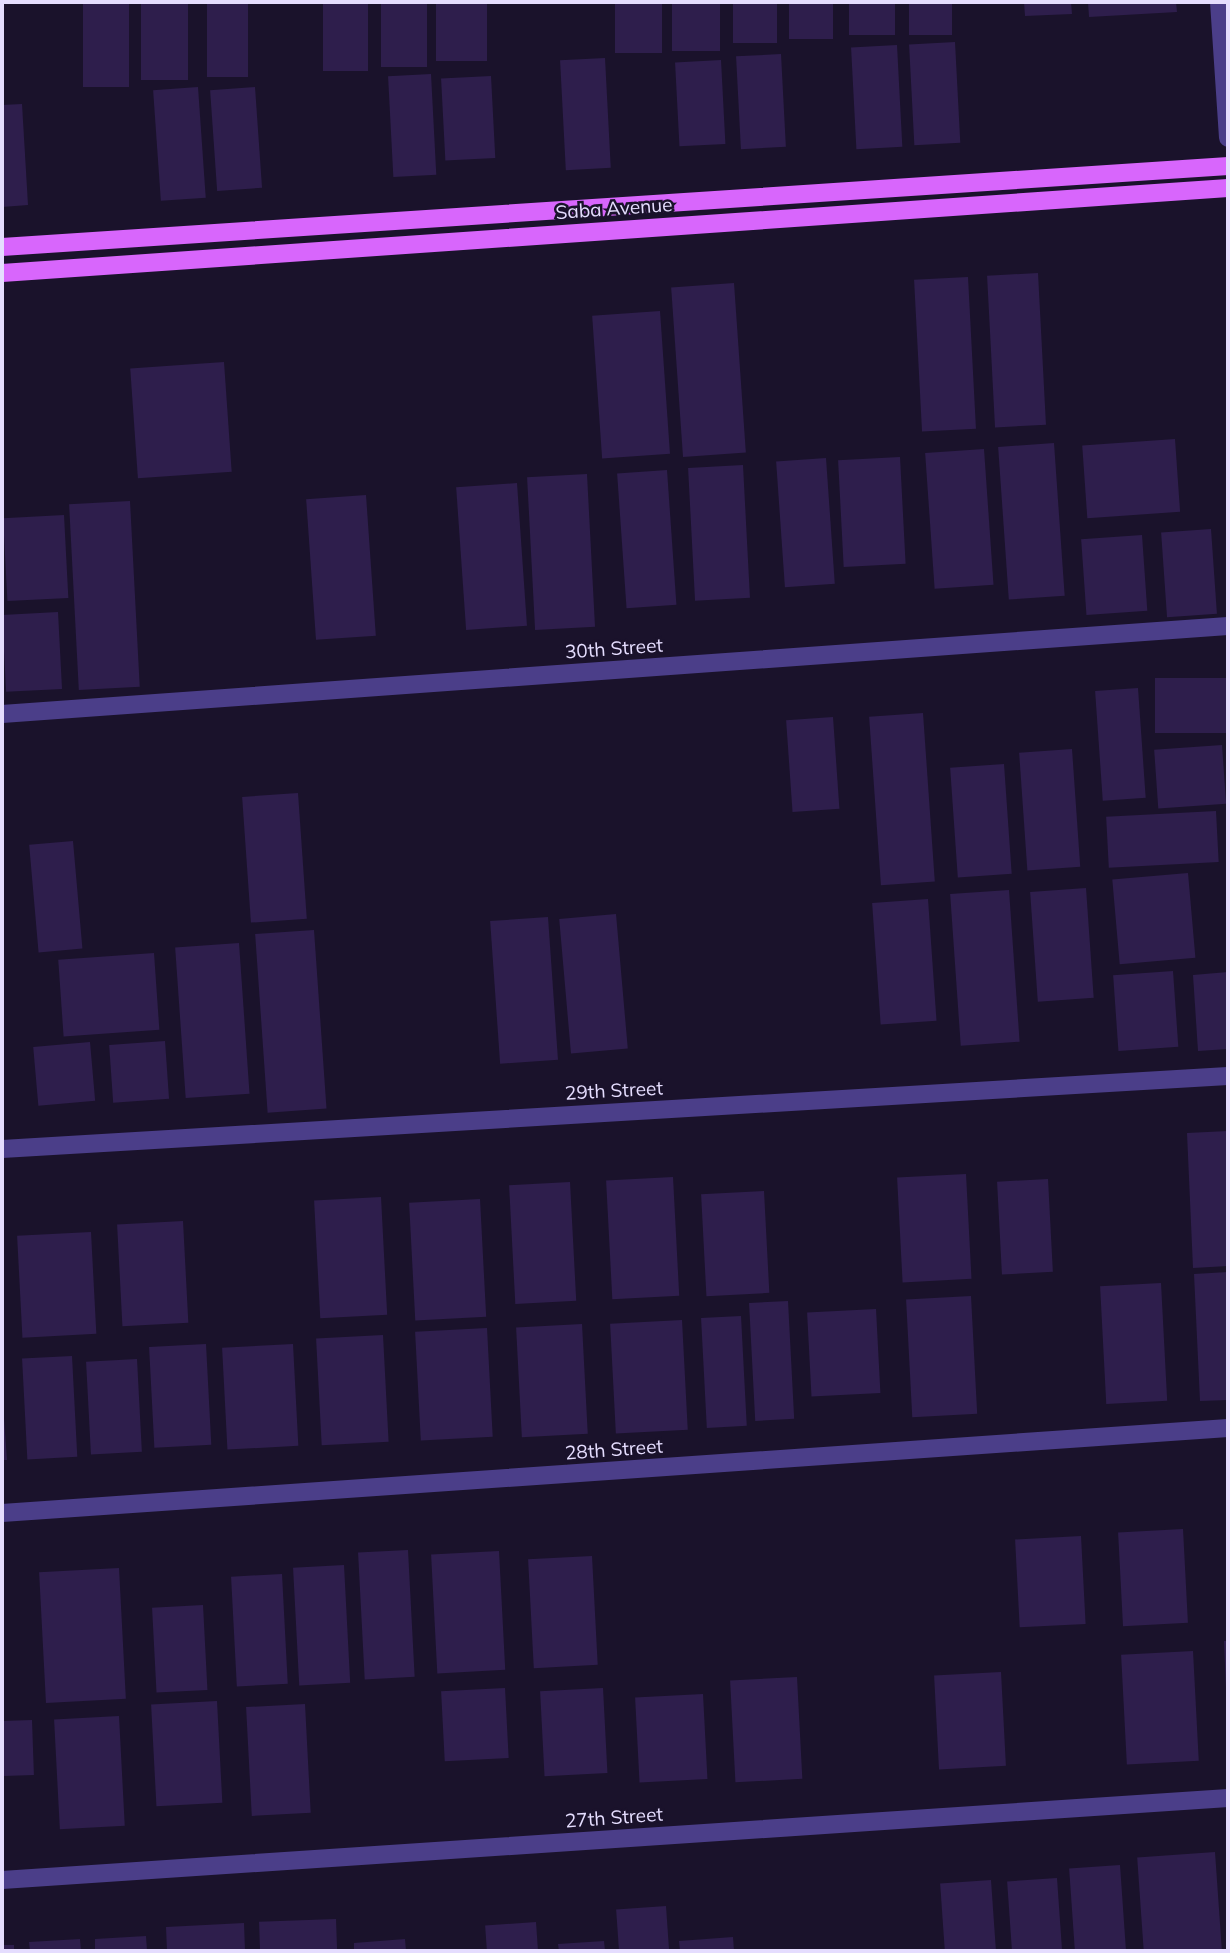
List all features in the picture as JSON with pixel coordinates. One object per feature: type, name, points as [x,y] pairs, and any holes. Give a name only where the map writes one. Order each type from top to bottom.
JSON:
[{"type":"main road","name":"Saba Avenue","points":[[2,247],[1228,166]]},
{"type":"main road","name":"Saba Avenue","points":[[2,273],[1228,188]]},
{"type":"street","points":[[1219,2],[1228,138]]},
{"type":"street","name":"30th Street","points":[[2,714],[1228,626]]},
{"type":"street","name":"29th Street","points":[[2,1149],[1228,1076]]},
{"type":"street","name":"28th Street","points":[[2,1513],[1228,1428]]},
{"type":"street","name":"27th Street","points":[[2,1880],[1228,1798]]},
{"type":"building","points":[[83,2],[129,2],[129,87],[83,87]]},
{"type":"building","points":[[141,2],[188,2],[188,80],[141,80]]},
{"type":"building","points":[[207,2],[248,2],[248,77],[207,77]]},
{"type":"building","points":[[323,2],[368,2],[368,71],[323,71]]},
{"type":"building","points":[[381,2],[427,2],[427,67],[381,67]]},
{"type":"building","points":[[436,2],[487,2],[487,61],[436,61]]},
{"type":"building","points":[[615,2],[662,2],[662,53],[615,53]]},
{"type":"building","points":[[672,2],[720,2],[720,51],[672,51]]},
{"type":"building","points":[[733,2],[777,2],[777,43],[733,43]]},
{"type":"building","points":[[789,2],[833,2],[833,39],[789,39]]},
{"type":"building","points":[[849,2],[895,2],[895,35],[849,35]]},
{"type":"building","points":[[909,2],[952,2],[952,35],[909,35]]},
{"type":"building","points":[[1024,2],[1071,2],[1072,14],[1025,16]]},
{"type":"building","points":[[1088,2],[1176,2],[1177,12],[1089,17]]},
{"type":"building","points":[[955,42],[960,143],[914,145],[909,44]]},
{"type":"building","points":[[897,45],[902,147],[856,149],[851,47]]},
{"type":"building","points":[[781,54],[786,147],[741,149],[736,56]]},
{"type":"building","points":[[605,58],[611,168],[566,170],[560,60]]},
{"type":"building","points":[[721,60],[725,144],[679,146],[675,62]]},
{"type":"building","points":[[431,74],[436,175],[393,177],[388,76]]},
{"type":"building","points":[[491,76],[495,158],[445,161],[441,79]]},
{"type":"building","points":[[198,87],[206,198],[161,201],[153,90]]},
{"type":"building","points":[[255,87],[262,188],[217,191],[210,90]]},
{"type":"building","points":[[22,104],[28,205],[2,207],[2,105]]},
{"type":"building","points":[[1038,273],[1046,425],[995,427],[987,276]]},
{"type":"building","points":[[968,277],[976,429],[922,432],[914,280]]},
{"type":"building","points":[[734,283],[746,453],[683,457],[671,287]]},
{"type":"building","points":[[660,311],[670,454],[602,458],[592,316]]},
{"type":"building","points":[[224,362],[232,472],[138,478],[130,369]]},
{"type":"building","points":[[1175,439],[1180,512],[1087,518],[1082,445]]},
{"type":"building","points":[[1054,443],[1065,596],[1009,600],[998,447]]},
{"type":"building","points":[[984,449],[993,585],[935,589],[925,453]]},
{"type":"building","points":[[900,457],[906,564],[844,567],[838,460]]},
{"type":"building","points":[[826,458],[835,584],[785,587],[776,461]]},
{"type":"building","points":[[743,465],[750,598],[695,601],[688,468]]},
{"type":"building","points":[[667,470],[676,605],[627,608],[617,473]]},
{"type":"building","points":[[587,474],[595,627],[535,630],[527,477]]},
{"type":"building","points":[[517,483],[527,626],[466,630],[456,487]]},
{"type":"building","points":[[366,495],[376,636],[316,640],[306,499]]},
{"type":"building","points":[[130,501],[140,687],[79,690],[69,504]]},
{"type":"building","points":[[64,515],[68,598],[7,601],[3,518]]},
{"type":"building","points":[[1211,529],[1217,614],[1167,617],[1161,532]]},
{"type":"building","points":[[1142,535],[1147,611],[1086,615],[1081,539]]},
{"type":"building","points":[[58,612],[62,689],[6,692],[2,615]]},
{"type":"building","points":[[1155,678],[1228,678],[1228,733],[1155,733]]},
{"type":"building","points":[[1138,688],[1146,798],[1103,801],[1095,691]]},
{"type":"building","points":[[923,713],[935,882],[881,885],[869,717]]},
{"type":"building","points":[[833,717],[839,809],[793,812],[786,720]]},
{"type":"building","points":[[1222,745],[1226,804],[1158,809],[1154,750]]},
{"type":"building","points":[[1072,749],[1080,867],[1027,870],[1019,753]]},
{"type":"building","points":[[1004,764],[1012,874],[958,877],[950,768]]},
{"type":"building","points":[[298,793],[307,919],[251,923],[242,797]]},
{"type":"building","points":[[1216,811],[1219,862],[1109,868],[1106,817]]},
{"type":"building","points":[[73,841],[82,949],[39,952],[29,845]]},
{"type":"building","points":[[1188,873],[1195,958],[1120,964],[1112,880]]},
{"type":"building","points":[[1086,888],[1094,998],[1038,1002],[1030,892]]},
{"type":"building","points":[[1009,890],[1020,1042],[961,1046],[950,894]]},
{"type":"building","points":[[928,899],[937,1021],[881,1025],[872,903]]},
{"type":"building","points":[[616,914],[628,1048],[571,1053],[559,919]]},
{"type":"building","points":[[548,917],[558,1060],[500,1064],[490,921]]},
{"type":"building","points":[[314,930],[326,1109],[268,1113],[255,934]]},
{"type":"building","points":[[239,943],[250,1094],[186,1098],[175,947]]},
{"type":"building","points":[[154,953],[159,1030],[64,1037],[58,960]]},
{"type":"building","points":[[1173,971],[1178,1047],[1118,1051],[1113,975]]},
{"type":"building","points":[[1228,972],[1228,1049],[1198,1051],[1193,975]]},
{"type":"building","points":[[165,1041],[169,1099],[113,1103],[109,1045]]},
{"type":"building","points":[[90,1042],[95,1101],[38,1106],[33,1047]]},
{"type":"building","points":[[1228,1131],[1228,1266],[1193,1268],[1187,1133]]},
{"type":"building","points":[[966,1174],[971,1279],[903,1282],[897,1178]]},
{"type":"building","points":[[673,1177],[679,1296],[612,1299],[606,1181]]},
{"type":"building","points":[[1048,1179],[1053,1272],[1002,1275],[997,1182]]},
{"type":"building","points":[[570,1182],[576,1301],[515,1304],[509,1185]]},
{"type":"building","points":[[764,1191],[769,1293],[706,1296],[701,1194]]},
{"type":"building","points":[[381,1197],[387,1315],[320,1318],[314,1201]]},
{"type":"building","points":[[480,1199],[486,1317],[415,1321],[409,1203]]},
{"type":"building","points":[[183,1221],[188,1323],[122,1326],[117,1224]]},
{"type":"building","points":[[91,1232],[96,1334],[22,1338],[17,1236]]},
{"type":"building","points":[[1228,1272],[1228,1400],[1200,1401],[1194,1274]]},
{"type":"building","points":[[1161,1283],[1167,1401],[1106,1404],[1100,1286]]},
{"type":"building","points":[[971,1296],[977,1414],[912,1417],[906,1299]]},
{"type":"building","points":[[788,1301],[794,1419],[755,1421],[749,1303]]},
{"type":"building","points":[[876,1309],[880,1393],[811,1396],[807,1313]]},
{"type":"building","points":[[741,1316],[747,1426],[707,1428],[701,1318]]},
{"type":"building","points":[[682,1320],[688,1430],[616,1434],[610,1324]]},
{"type":"building","points":[[582,1324],[588,1434],[522,1437],[516,1327]]},
{"type":"building","points":[[487,1328],[493,1437],[421,1441],[415,1332]]},
{"type":"building","points":[[383,1335],[389,1442],[322,1445],[316,1339]]},
{"type":"building","points":[[206,1344],[211,1445],[154,1448],[149,1347]]},
{"type":"building","points":[[293,1344],[298,1446],[227,1450],[222,1348]]},
{"type":"building","points":[[72,1356],[77,1457],[27,1459],[22,1359]]},
{"type":"building","points":[[137,1359],[142,1452],[91,1455],[86,1362]]},
{"type":"building","points":[[2,1390],[7,1460],[2,1460]]},
{"type":"building","points":[[1183,1529],[1188,1623],[1123,1626],[1118,1532]]},
{"type":"building","points":[[1081,1536],[1086,1624],[1020,1627],[1015,1539]]},
{"type":"building","points":[[408,1550],[415,1677],[365,1679],[358,1553]]},
{"type":"building","points":[[499,1551],[505,1670],[437,1673],[431,1555]]},
{"type":"building","points":[[592,1556],[598,1665],[534,1668],[528,1559]]},
{"type":"building","points":[[344,1565],[350,1683],[299,1686],[293,1568]]},
{"type":"building","points":[[119,1568],[126,1699],[46,1703],[39,1572]]},
{"type":"building","points":[[282,1574],[288,1684],[237,1687],[231,1577]]},
{"type":"building","points":[[203,1605],[207,1690],[157,1693],[152,1608]]},
{"type":"building","points":[[1224,1641],[1228,1641],[1226,1689]]},
{"type":"building","points":[[1193,1651],[1199,1761],[1127,1765],[1121,1655]]},
{"type":"building","points":[[1001,1672],[1006,1766],[939,1769],[934,1676]]},
{"type":"building","points":[[797,1677],[802,1779],[735,1782],[730,1681]]},
{"type":"building","points":[[505,1688],[509,1758],[445,1761],[441,1691]]},
{"type":"building","points":[[603,1688],[607,1773],[545,1776],[540,1691]]},
{"type":"building","points":[[703,1694],[707,1779],[640,1782],[635,1698]]},
{"type":"building","points":[[217,1701],[222,1803],[156,1806],[151,1704]]},
{"type":"building","points":[[305,1704],[311,1813],[252,1816],[246,1707]]},
{"type":"building","points":[[119,1716],[125,1826],[60,1829],[54,1719]]},
{"type":"building","points":[[32,1720],[34,1775],[4,1776],[2,1721]]},
{"type":"building","points":[[1215,1852],[1222,1951],[1144,1951],[1137,1857]]},
{"type":"building","points":[[1120,1865],[1126,1951],[1075,1951],[1069,1869]]},
{"type":"building","points":[[1057,1878],[1062,1951],[1012,1951],[1007,1881]]},
{"type":"building","points":[[991,1880],[996,1951],[945,1951],[940,1884]]},
{"type":"building","points":[[666,1906],[669,1951],[619,1951],[616,1909]]},
{"type":"building","points":[[336,1919],[337,1951],[260,1951],[259,1922]]},
{"type":"building","points":[[536,1922],[538,1951],[487,1951],[485,1926]]},
{"type":"building","points":[[244,1923],[245,1951],[167,1951],[166,1927]]},
{"type":"building","points":[[146,1936],[147,1951],[95,1951],[95,1939]]},
{"type":"building","points":[[733,1937],[734,1951],[680,1951],[679,1941]]},
{"type":"building","points":[[80,1939],[81,1951],[30,1951],[29,1942]]},
{"type":"building","points":[[405,1939],[406,1951],[354,1951],[354,1943]]},
{"type":"building","points":[[604,1941],[605,1951],[559,1951],[558,1944]]},
{"type":"building","points":[[2,1945],[14,1945],[14,1951],[2,1951]]}]
